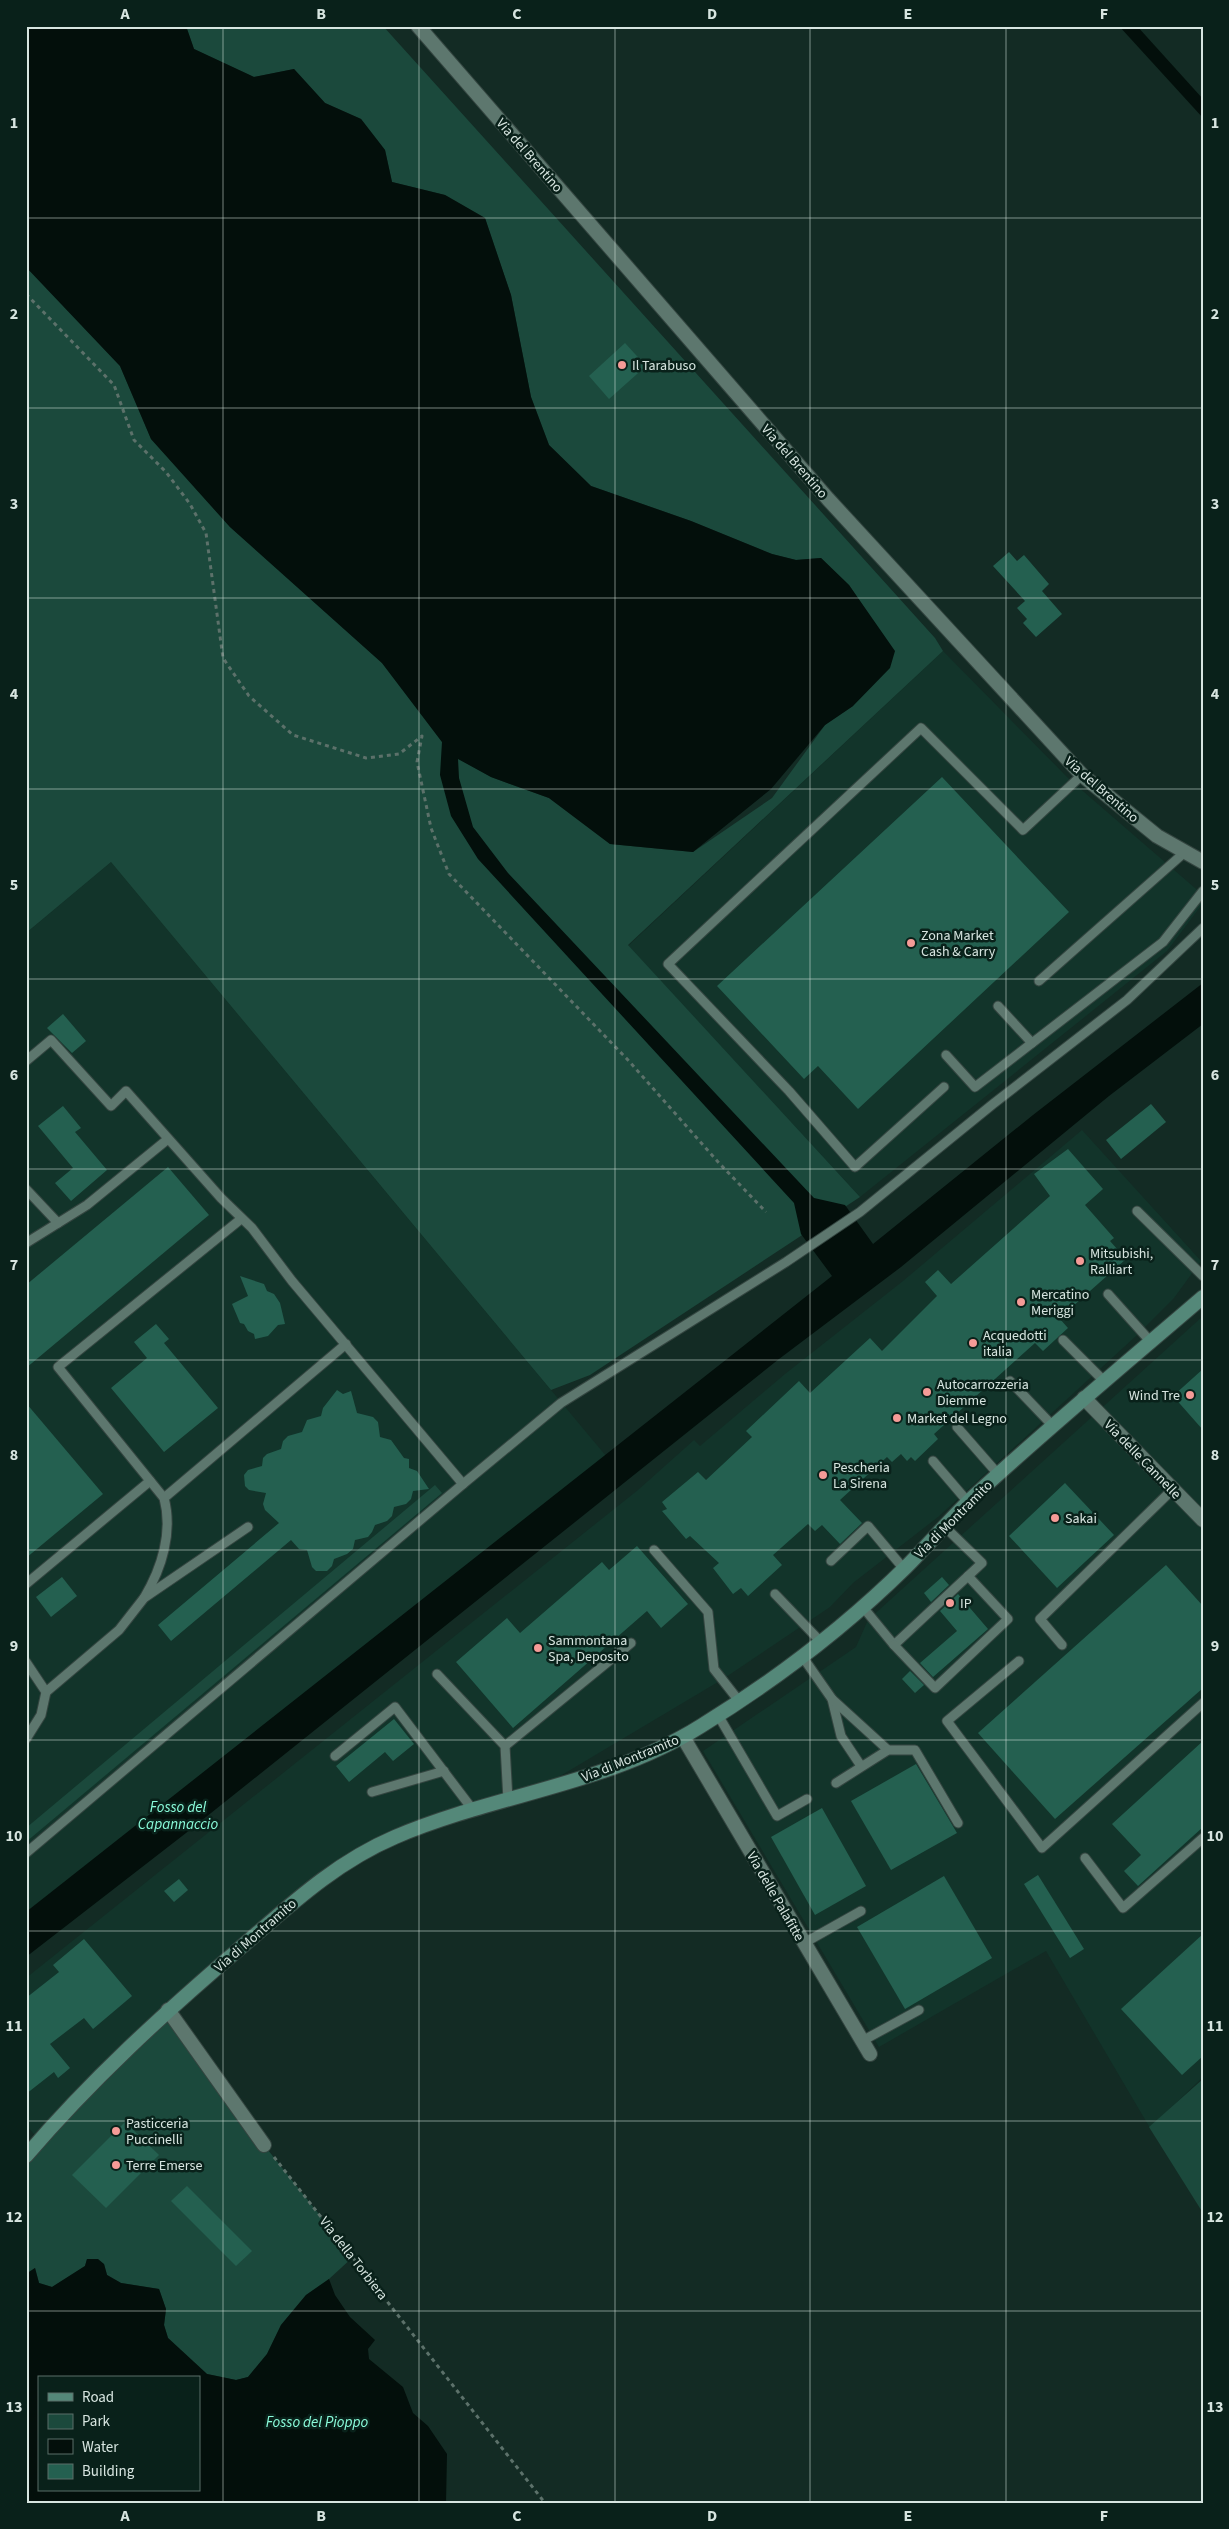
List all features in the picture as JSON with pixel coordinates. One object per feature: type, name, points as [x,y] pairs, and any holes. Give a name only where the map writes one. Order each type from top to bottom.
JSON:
[{"type":"main road","name":"Via di Montramito","points":[[26,2156],[93,2082],[168,2010],[319,1880],[348,1860],[398,1835],[634,1760],[683,1737],[739,1701],[802,1656],[904,1569],[968,1502],[1052,1424],[1203,1297]]},
{"type":"street","name":"Via del Brentino","points":[[418,26],[828,499],[1082,775],[1157,836],[1203,862]]},
{"type":"street","name":"Via delle Cannelle","points":[[1084,1398],[1203,1520]]},
{"type":"street","name":"Via delle Palafitte","points":[[683,1737],[870,2054]]},
{"type":"street","points":[[168,2010],[264,2145]]},
{"type":"lane","points":[[944,1087],[855,1168],[789,1091],[668,964],[921,728],[1023,830],[1082,775]]},
{"type":"lane","points":[[1039,981],[1185,852]]},
{"type":"lane","points":[[946,1055],[975,1088],[1163,942],[1203,891]]},
{"type":"lane","points":[[26,1853],[561,1403],[860,1212],[993,1104],[1127,1000],[1203,928]]},
{"type":"lane","points":[[998,1006],[1032,1043]]},
{"type":"lane","points":[[26,1061],[51,1040],[110,1106],[126,1091],[241,1219],[252,1228],[292,1281],[463,1484]]},
{"type":"lane","points":[[26,1243],[87,1206],[168,1139]]},
{"type":"lane","points":[[26,1188],[58,1223]]},
{"type":"lane","points":[[1137,1210],[1203,1276]]},
{"type":"lane","points":[[26,1739],[41,1715],[46,1692],[119,1630],[144,1598],[157,1572],[166,1544],[168,1515],[164,1498],[58,1367],[241,1219]]},
{"type":"lane","points":[[1108,1294],[1150,1341]]},
{"type":"lane","points":[[1063,1340],[1104,1382]]},
{"type":"lane","points":[[164,1498],[346,1344]]},
{"type":"lane","points":[[1010,1380],[1052,1424]]},
{"type":"lane","points":[[957,1427],[998,1474]]},
{"type":"lane","points":[[933,1461],[968,1502]]},
{"type":"lane","points":[[26,1584],[150,1481]]},
{"type":"lane","points":[[1062,1645],[1040,1619],[1172,1490]]},
{"type":"lane","points":[[830,1561],[868,1526],[904,1569]]},
{"type":"lane","points":[[144,1598],[248,1527]]},
{"type":"lane","points":[[894,1645],[982,1563],[945,1527]]},
{"type":"lane","points":[[654,1550],[708,1612],[714,1669],[739,1701]]},
{"type":"lane","points":[[862,1606],[894,1645],[935,1688],[1008,1619],[968,1576]]},
{"type":"lane","points":[[775,1594],[820,1641]]},
{"type":"lane","points":[[505,1746],[632,1643]]},
{"type":"lane","points":[[802,1656],[832,1699],[888,1750]]},
{"type":"lane","points":[[1018,1661],[948,1722],[1042,1848],[1203,1703]]},
{"type":"lane","points":[[26,1662],[46,1692]]},
{"type":"lane","points":[[437,1674],[505,1746],[508,1800]]},
{"type":"lane","points":[[832,1699],[841,1736],[860,1766]]},
{"type":"lane","points":[[336,1756],[395,1707],[473,1810]]},
{"type":"lane","points":[[718,1715],[776,1816],[807,1799]]},
{"type":"lane","points":[[836,1783],[888,1750],[915,1750],[958,1823]]},
{"type":"lane","points":[[372,1792],[444,1771]]},
{"type":"lane","points":[[1085,1858],[1124,1908],[1203,1838]]},
{"type":"lane","points":[[804,1943],[862,1911]]},
{"type":"lane","points":[[862,2041],[919,2010]]},
{"type":"path","points":[[26,294],[114,385],[134,440],[166,472],[190,504],[206,533],[223,658],[248,696],[293,735],[366,758],[399,754],[422,736],[417,762],[431,828],[448,874],[627,1059],[766,1212]]},
{"type":"path","name":"Via della Torbiera","points":[[264,2145],[542,2502]]},
{"type":"shaded area","points":[[943,651],[1069,779],[1203,895],[1203,903],[1167,951],[860,1197],[628,946]]},
{"type":"shaded area","points":[[111,862],[606,1456],[26,1912],[26,933]]},
{"type":"shaded area","points":[[1082,1130],[1201,1261],[1174,1298],[1136,1336],[938,1517],[853,1583],[830,1607],[723,1679],[535,1791],[447,1818],[319,1880],[40,2141],[26,2125],[26,1978],[638,1490],[694,1440],[700,1446],[785,1374],[903,1281]]},
{"type":"shaded area","points":[[1203,1316],[1203,2077],[1150,2128],[1046,1951],[879,2047],[703,1751],[856,1647],[868,1620]]},
{"type":"green space","points":[[186,26],[383,26],[935,638],[943,651],[628,945],[860,1197],[590,1375],[551,1390],[111,862],[26,933],[26,267],[120,366],[151,439],[230,527],[382,663],[452,755],[491,777],[549,798],[610,844],[693,852],[772,798],[825,725],[853,706],[865,609],[849,585],[821,558],[796,560],[772,554],[691,521],[591,486],[549,445],[531,397],[511,295],[485,218],[445,195],[392,182],[385,150],[361,119],[325,103],[294,69],[254,77],[194,49]]},
{"type":"green space","points":[[435,1485],[442,1493],[26,1842],[26,1828]]},
{"type":"green space","points":[[168,2010],[264,2145],[353,2257],[329,2279],[306,2295],[281,2325],[267,2354],[248,2377],[236,2380],[207,2374],[168,2338],[164,2325],[166,2309],[159,2289],[121,2283],[107,2275],[104,2264],[87,2259],[85,2266],[52,2287],[39,2283],[35,2268],[26,2274],[26,2156]]},
{"type":"green space","points":[[1203,2079],[1203,2213],[1149,2127]]},
{"type":"water","name":"Fosso del Capannaccio","points":[[26,26],[186,26],[194,49],[254,77],[294,69],[325,103],[361,119],[385,150],[392,182],[445,195],[485,218],[511,295],[531,397],[549,445],[591,486],[691,521],[772,554],[796,560],[821,558],[849,585],[895,651],[890,668],[853,706],[825,725],[771,789],[693,852],[610,844],[549,798],[491,777],[458,759],[459,778],[473,827],[508,873],[814,1198],[845,1205],[873,1244],[1033,1115],[1203,983],[1203,1024],[1109,1096],[901,1267],[779,1359],[186,1833],[26,1957],[26,1912],[832,1276],[801,1234],[794,1203],[478,859],[451,816],[440,775],[442,742],[382,663],[230,527],[151,439],[120,366],[26,267]]},
{"type":"water","points":[[1119,26],[1137,26],[1203,99],[1203,118]]},
{"type":"water","name":"Fosso del Pioppo","points":[[87,2259],[98,2259],[104,2264],[107,2275],[121,2283],[159,2289],[166,2309],[164,2325],[168,2338],[207,2374],[236,2380],[248,2377],[267,2354],[281,2325],[306,2295],[329,2279],[335,2295],[350,2317],[375,2340],[368,2349],[369,2359],[403,2387],[413,2413],[428,2426],[447,2454],[446,2503],[26,2503],[26,2274],[35,2268],[39,2283],[52,2287],[85,2266]]},
{"type":"building","points":[[625,343],[646,366],[609,399],[589,376]]},
{"type":"building","points":[[1009,552],[1017,561],[1024,555],[1049,584],[1042,591],[1062,614],[1036,637],[1023,623],[1027,619],[1017,608],[1025,601],[993,566]]},
{"type":"building","points":[[942,777],[1069,912],[858,1109],[818,1066],[804,1079],[717,986]]},
{"type":"building","points":[[63,1014],[86,1041],[72,1053],[47,1028]]},
{"type":"building","points":[[1151,1104],[1166,1122],[1121,1159],[1106,1140]]},
{"type":"building","points":[[63,1106],[81,1128],[75,1132],[107,1170],[71,1201],[55,1183],[73,1168],[38,1126]]},
{"type":"building","points":[[1068,1149],[1103,1189],[1085,1205],[1114,1238],[1110,1241],[1126,1259],[1063,1315],[1060,1319],[1068,1328],[1043,1351],[1035,1343],[934,1434],[938,1439],[915,1461],[911,1457],[907,1461],[901,1454],[892,1462],[887,1457],[840,1500],[862,1523],[840,1544],[822,1525],[815,1531],[808,1524],[773,1555],[782,1565],[748,1596],[741,1588],[733,1594],[713,1568],[719,1563],[690,1536],[686,1539],[662,1511],[667,1509],[662,1502],[698,1472],[706,1480],[752,1437],[746,1431],[799,1381],[810,1393],[870,1338],[882,1351],[937,1296],[925,1282],[938,1270],[951,1284],[1050,1196],[1034,1174]]},
{"type":"building","points":[[168,1167],[209,1215],[26,1368],[26,1285]]},
{"type":"building","points":[[240,1276],[264,1284],[267,1291],[274,1294],[280,1303],[285,1324],[278,1325],[268,1336],[255,1339],[254,1334],[248,1331],[244,1324],[240,1323],[232,1304],[248,1296]]},
{"type":"building","points":[[156,1324],[169,1339],[164,1343],[218,1408],[164,1452],[111,1388],[147,1358],[134,1342]]},
{"type":"building","points":[[1203,1369],[1203,1430],[1173,1396]]},
{"type":"building","points":[[337,1390],[343,1394],[351,1391],[357,1413],[373,1417],[378,1422],[380,1437],[391,1440],[404,1458],[409,1459],[409,1468],[417,1471],[429,1489],[413,1491],[411,1499],[406,1504],[394,1507],[392,1516],[387,1521],[375,1525],[368,1537],[355,1540],[353,1549],[347,1554],[334,1559],[332,1566],[327,1571],[316,1571],[312,1567],[307,1550],[299,1549],[291,1540],[171,1641],[158,1625],[279,1523],[265,1510],[263,1504],[266,1493],[249,1490],[245,1486],[244,1475],[248,1470],[262,1466],[263,1458],[267,1454],[281,1449],[283,1441],[288,1436],[302,1432],[307,1420],[321,1416],[323,1408]]},
{"type":"building","points":[[26,1403],[103,1494],[26,1558]]},
{"type":"building","points":[[1065,1483],[1114,1535],[1057,1588],[1009,1536]]},
{"type":"building","name":"Sammontana Spa, Deposito","points":[[637,1546],[688,1604],[661,1628],[647,1611],[513,1728],[456,1662],[507,1618],[520,1633],[602,1562],[609,1570]]},
{"type":"building","points":[[1166,1565],[1203,1606],[1203,1688],[1055,1819],[978,1733]]},
{"type":"building","points":[[62,1577],[77,1596],[51,1617],[36,1597]]},
{"type":"building","points":[[942,1577],[949,1585],[931,1602],[924,1593]]},
{"type":"building","points":[[958,1594],[988,1629],[933,1677],[920,1663],[957,1631],[940,1611]]},
{"type":"building","points":[[910,1671],[924,1685],[915,1693],[902,1679]]},
{"type":"building","points":[[394,1719],[414,1744],[393,1761],[385,1752],[349,1782],[336,1766]]},
{"type":"building","points":[[1203,1741],[1203,1827],[1138,1886],[1124,1871],[1141,1855],[1112,1824]]},
{"type":"building","points":[[916,1764],[957,1833],[891,1870],[851,1801]]},
{"type":"building","points":[[822,1808],[866,1886],[815,1915],[771,1837]]},
{"type":"building","points":[[1038,1875],[1084,1949],[1070,1958],[1024,1884]]},
{"type":"building","points":[[944,1876],[992,1958],[905,2009],[857,1927]]},
{"type":"building","points":[[179,1879],[188,1890],[174,1902],[164,1891]]},
{"type":"building","points":[[1203,1934],[1203,2056],[1182,2075],[1121,2009]]},
{"type":"building","points":[[84,1939],[132,1996],[93,2029],[84,2018],[50,2044],[70,2068],[58,2078],[54,2072],[26,2094],[26,1998],[59,1972],[53,1965]]},
{"type":"building","name":"Terre Emerse","points":[[125,2122],[159,2155],[106,2208],[72,2175]]},
{"type":"building","points":[[187,2186],[252,2251],[236,2266],[171,2201]]},
{"type":"place","name":"Il Tarabuso","points":[[622,365]]},
{"type":"place","name":"Zona Market Cash & Carry","points":[[911,943]]},
{"type":"place","name":"Mitsubishi, Ralliart","points":[[1080,1261]]},
{"type":"place","name":"Mercatino Meriggi","points":[[1021,1302]]},
{"type":"place","name":"Acquedotti italia","points":[[973,1343]]},
{"type":"place","name":"Autocarrozzeria Diemme","points":[[927,1392]]},
{"type":"place","name":"Wind Tre","points":[[1190,1395]]},
{"type":"place","name":"Market del Legno","points":[[897,1418]]},
{"type":"place","name":"Pescheria La Sirena","points":[[823,1475]]},
{"type":"place","name":"Sakai","points":[[1055,1518]]},
{"type":"place","name":"IP","points":[[950,1603]]},
{"type":"place","name":"Sammontana Spa, Deposito","points":[[538,1648]]},
{"type":"place","name":"Pasticceria Puccinelli","points":[[116,2131]]},
{"type":"place","name":"Terre Emerse","points":[[116,2165]]}]
